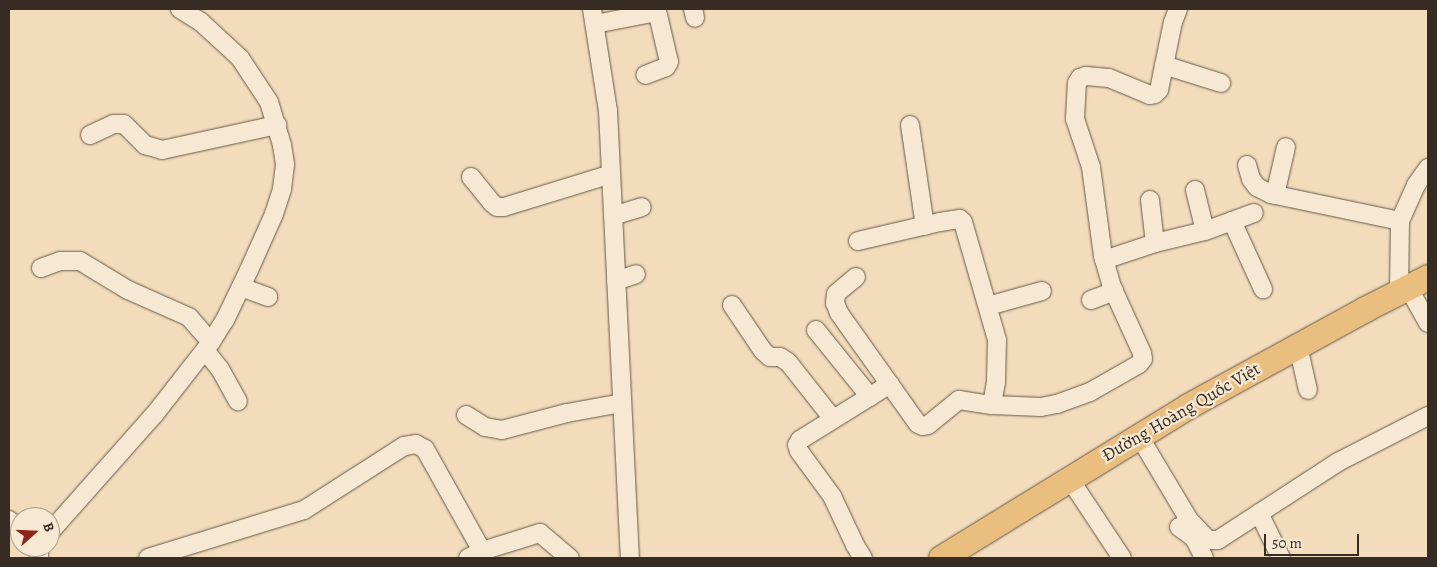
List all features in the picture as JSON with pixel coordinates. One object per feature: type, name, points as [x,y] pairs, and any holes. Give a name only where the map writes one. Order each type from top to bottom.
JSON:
[{"type":"highway","name":"Đường Hoàng Quốc Việt","points":[[941,558],[1139,436],[1298,346],[1412,285]]},
{"type":"street","points":[[60,521],[154,415],[208,346],[225,320],[241,287],[274,214],[282,189],[285,164],[278,125],[269,102],[240,58],[201,22],[180,9]]},
{"type":"street","points":[[856,277],[836,294],[835,304],[839,313],[918,424],[923,426],[928,425],[960,400],[992,405],[1041,406],[1057,404],[1090,392],[1140,364],[1143,359],[1142,353],[1114,291],[1104,260],[1091,167],[1075,119],[1077,83],[1080,78],[1086,76],[1109,78],[1150,95],[1155,94],[1159,90],[1173,22],[1178,9]]},
{"type":"street","points":[[630,558],[608,111],[593,16],[652,13],[658,15],[669,62],[666,67],[644,75]]},
{"type":"street","points":[[1164,65],[1221,83]]},
{"type":"street","points":[[90,135],[114,124],[124,124],[145,145],[162,150],[278,125]]},
{"type":"street","points":[[910,125],[925,226]]},
{"type":"street","points":[[1275,195],[1286,147]]},
{"type":"street","points":[[1247,165],[1251,179],[1257,187],[1275,195],[1400,221]]},
{"type":"street","points":[[1428,168],[1416,185],[1400,221],[1412,285],[1428,324]]},
{"type":"street","points":[[471,177],[492,203],[498,207],[504,207],[612,174]]},
{"type":"street","points":[[1195,190],[1205,231]]},
{"type":"street","points":[[1150,200],[1155,243]]},
{"type":"street","points":[[613,216],[642,207]]},
{"type":"street","points":[[1104,260],[1155,243],[1205,231],[1254,213]]},
{"type":"street","points":[[858,241],[960,219],[963,222],[996,340],[996,382],[992,405]]},
{"type":"street","points":[[1232,221],[1263,289]]},
{"type":"street","points":[[41,268],[60,261],[80,261],[128,290],[189,318],[208,346],[238,401]]},
{"type":"street","points":[[616,281],[636,274]]},
{"type":"street","points":[[241,287],[268,297]]},
{"type":"street","points":[[1091,300],[1114,291]]},
{"type":"street","points":[[988,306],[1042,292]]},
{"type":"street","points":[[732,305],[763,350],[770,357],[788,362],[833,419]]},
{"type":"street","points":[[816,330],[870,397]]},
{"type":"street","points":[[1298,346],[1308,390]]},
{"type":"street","points":[[863,558],[832,496],[799,451],[797,445],[800,440],[890,384]]},
{"type":"street","points":[[466,415],[485,427],[502,430],[568,413],[622,403]]},
{"type":"street","points":[[1139,436],[1190,520],[1208,540],[1218,540],[1338,462],[1428,416]]},
{"type":"street","points":[[148,558],[304,510],[404,446],[416,444],[425,449],[475,555],[532,534],[540,533],[546,536],[570,558]]},
{"type":"street","points":[[1070,478],[1122,558]]},
{"type":"street","points":[[1259,513],[1281,558]]},
{"type":"street","points":[[1179,527],[1194,538],[1204,558]]}]
